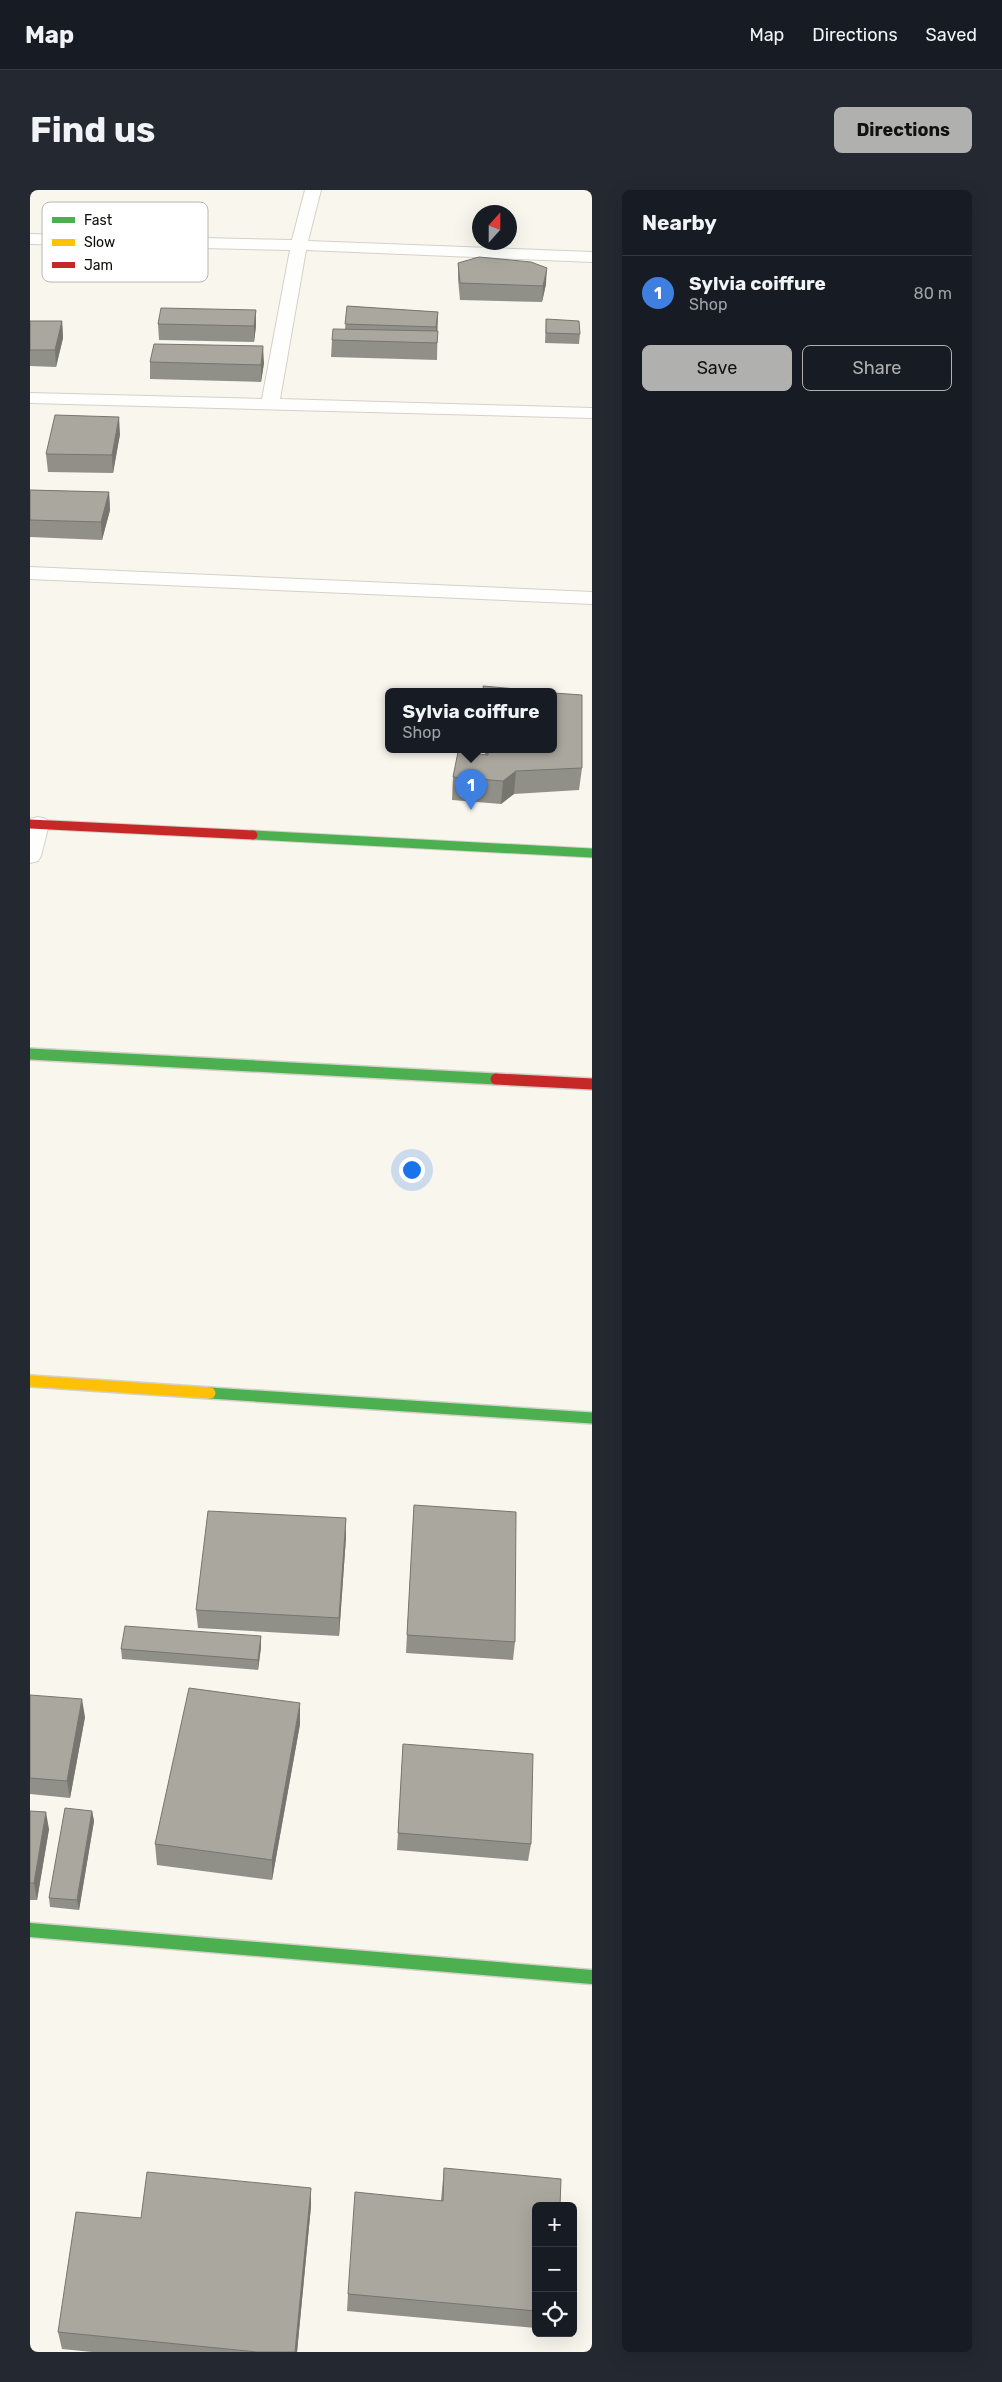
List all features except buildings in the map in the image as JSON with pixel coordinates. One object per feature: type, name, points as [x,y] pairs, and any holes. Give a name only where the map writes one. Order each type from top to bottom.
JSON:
[{"type":"street","points":[[270,406],[299,246],[312,190]]},
{"type":"street","points":[[208,244],[592,257]]},
{"type":"street","points":[[30,398],[270,406],[592,413]]},
{"type":"street","points":[[30,573],[592,598]]},
{"type":"street","points":[[30,856],[34,824],[592,853]]},
{"type":"street","points":[[30,1054],[592,1084]]},
{"type":"street","points":[[30,1381],[592,1418]]},
{"type":"street","points":[[30,1930],[592,1977]]},
{"type":"traffic: fast","points":[[253,835],[592,853]]},
{"type":"traffic: fast","points":[[30,1054],[496,1079]]},
{"type":"traffic: fast","points":[[210,1393],[592,1418]]},
{"type":"traffic: fast","points":[[30,1930],[592,1977]]},
{"type":"traffic: slow","points":[[30,1381],[210,1393]]},
{"type":"traffic: jam","points":[[30,824],[253,835]]},
{"type":"traffic: jam","points":[[496,1079],[592,1084]]},
{"type":"place","name":"Sylvia coiffure","points":[[471,810]]}]
